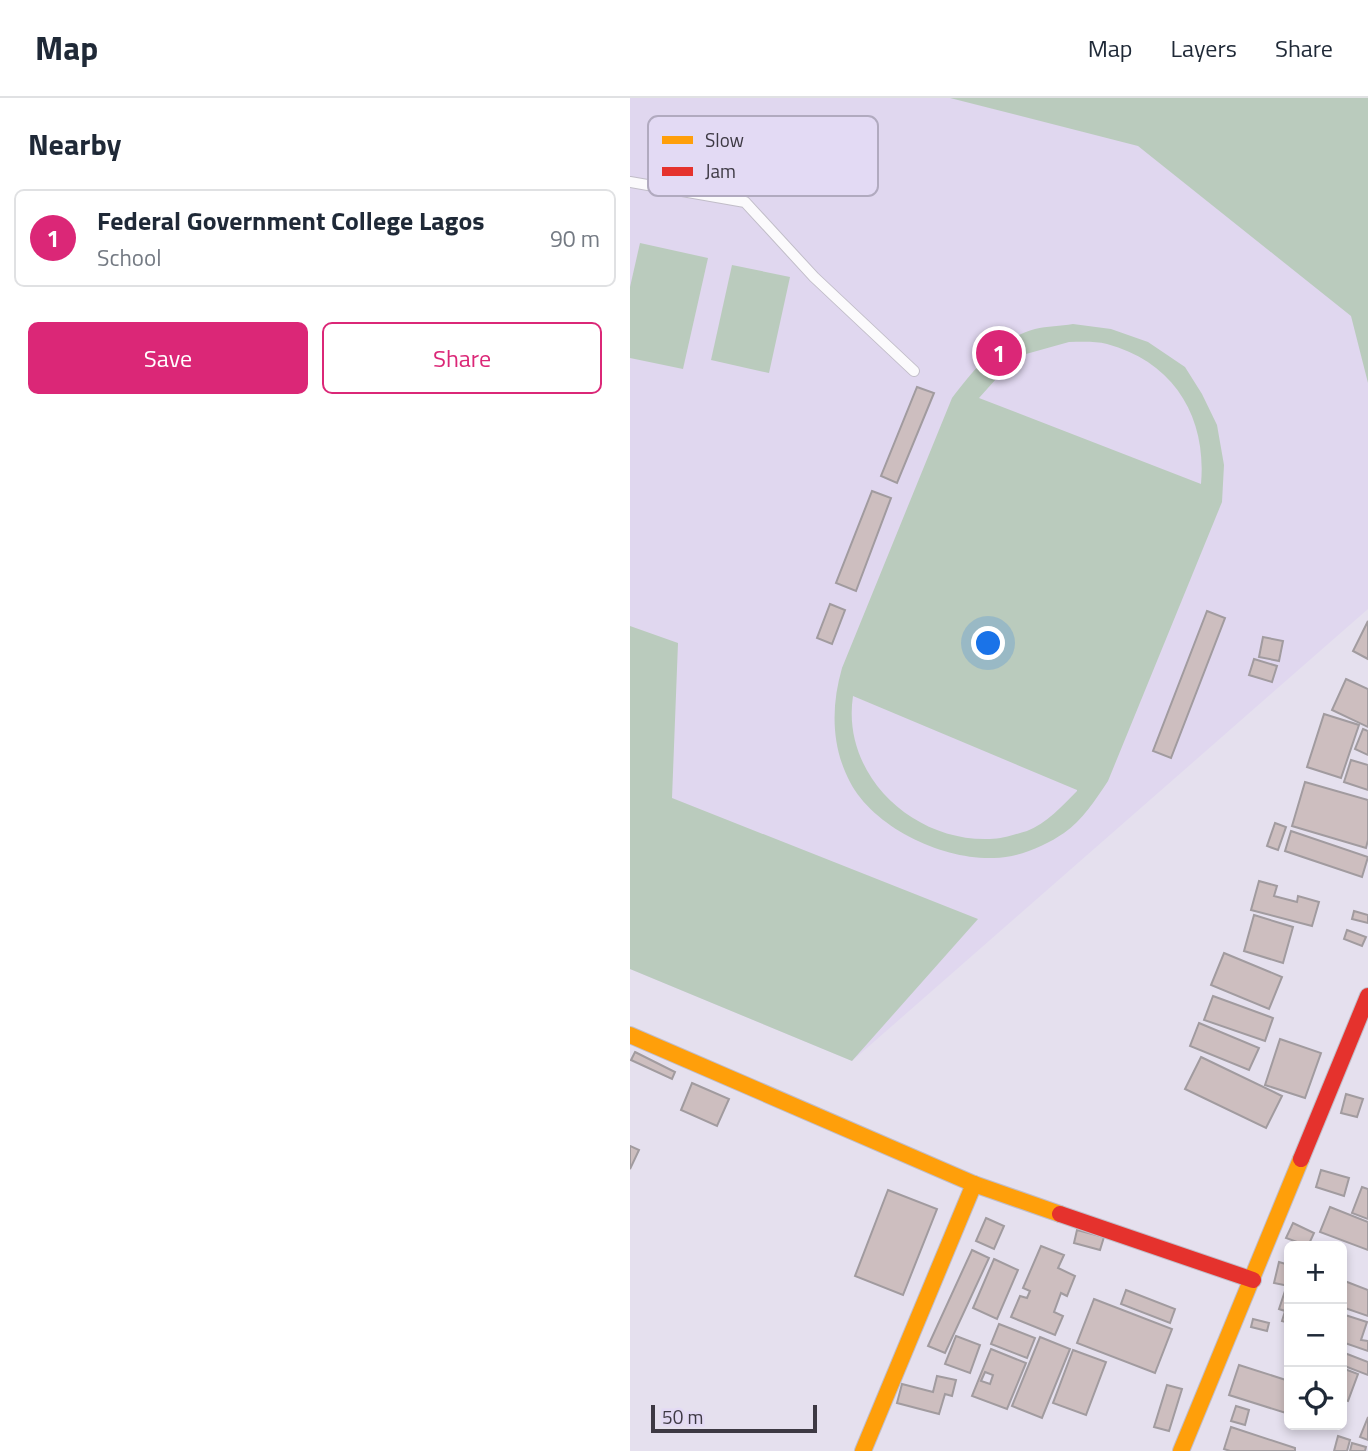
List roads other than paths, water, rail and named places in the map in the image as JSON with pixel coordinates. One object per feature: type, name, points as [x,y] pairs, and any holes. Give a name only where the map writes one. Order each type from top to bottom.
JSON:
[{"type":"street","points":[[1181,1451],[1368,996]]},
{"type":"street","points":[[630,1035],[974,1184],[1253,1280]]},
{"type":"street","points":[[863,1451],[974,1184]]},
{"type":"lane","points":[[630,182],[648,185]]},
{"type":"lane","points":[[710,196],[745,202],[814,277],[914,371]]},
{"type":"place","name":"Federal Government College Lagos","points":[[999,353]]}]
